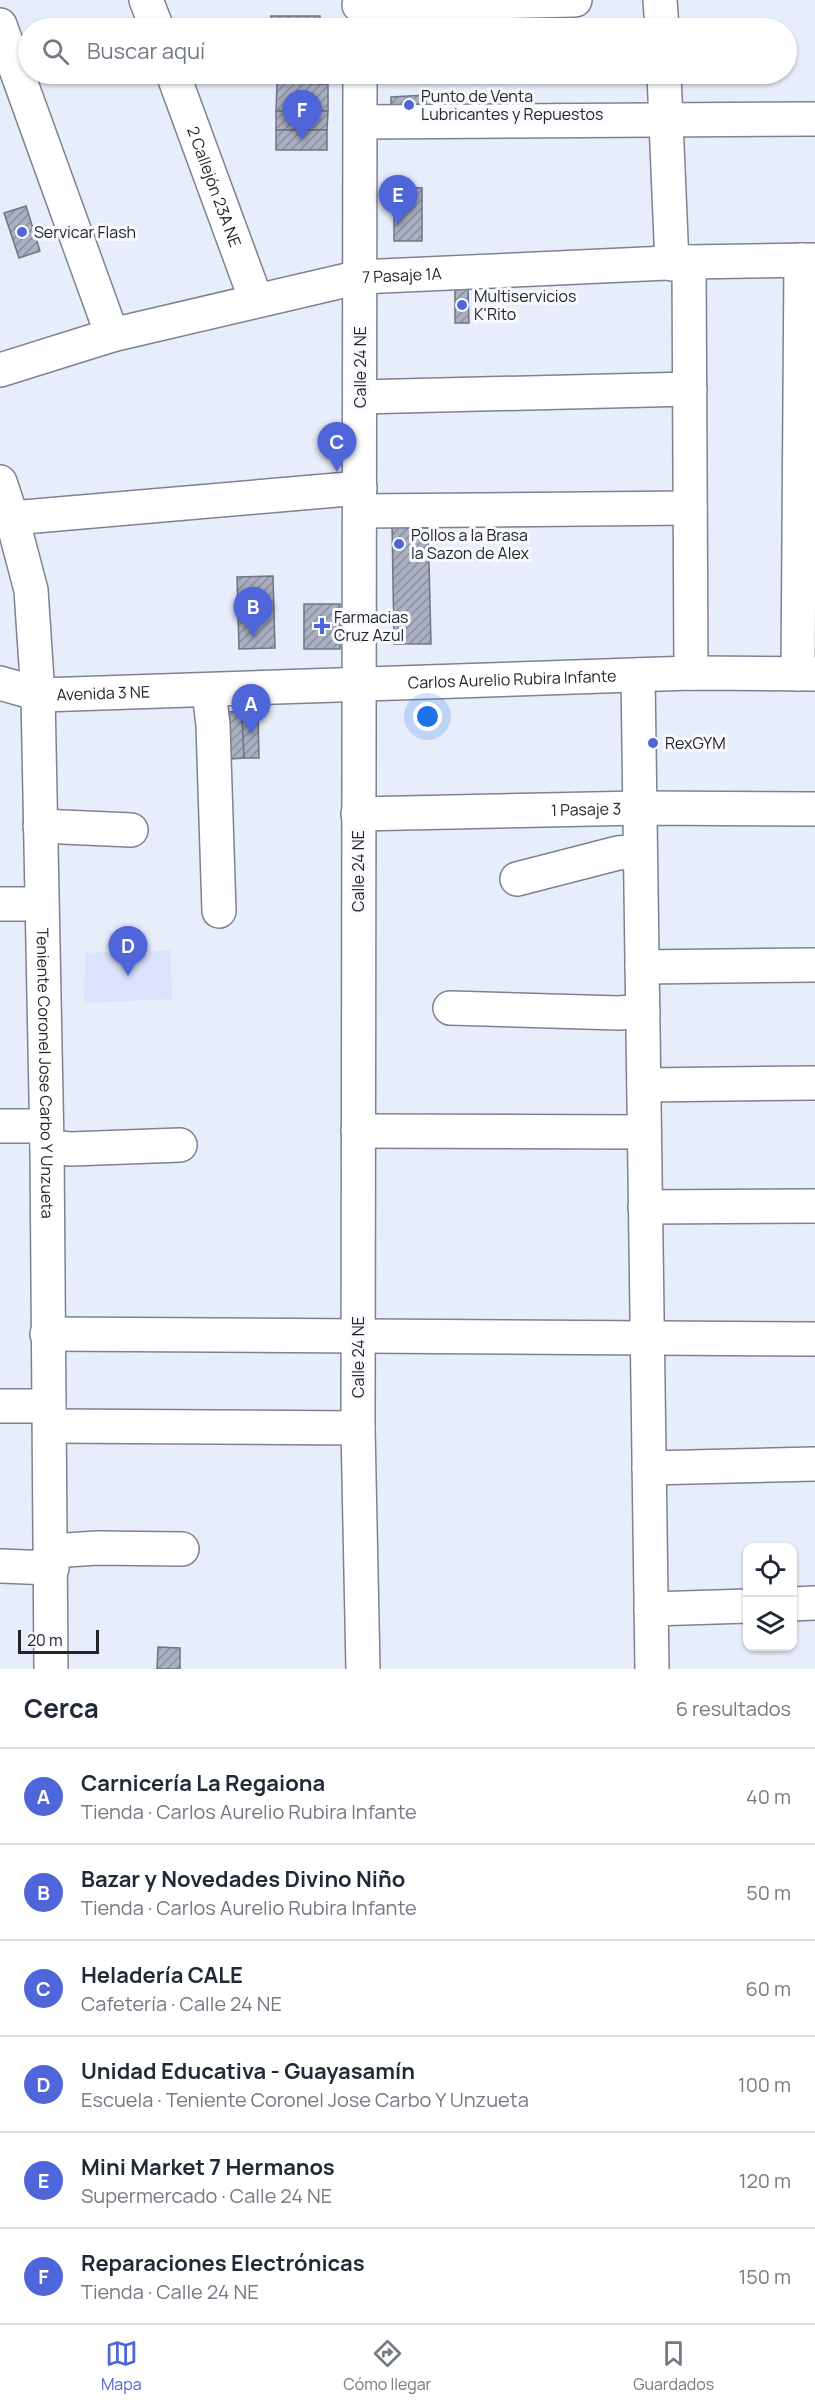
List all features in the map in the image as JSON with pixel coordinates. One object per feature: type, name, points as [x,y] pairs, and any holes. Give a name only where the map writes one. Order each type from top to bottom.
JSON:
[{"type":"street","points":[[146,0],[153,18]]},
{"type":"street","points":[[359,11],[575,0]]},
{"type":"street","points":[[660,0],[661,18]]},
{"type":"street","points":[[0,25],[18,75]]},
{"type":"street","points":[[21,84],[112,335]]},
{"type":"street","name":"2 Callejón 23A NE","points":[[177,84],[256,300]]},
{"type":"street","name":"Calle 24 NE","points":[[360,84],[358,1428],[363,1669]]},
{"type":"street","points":[[665,84],[690,389],[691,673]]},
{"type":"street","points":[[361,122],[815,119]]},
{"type":"street","points":[[806,674],[808,260]]},
{"type":"street","name":"7 Pasaje 1A","points":[[0,370],[112,335],[256,300],[360,278],[681,263],[808,260]]},
{"type":"street","points":[[360,397],[690,389]]},
{"type":"street","name":"Teniente Coronel Jose Carbo Y Unzueta","points":[[0,482],[31,590],[38,695],[52,1560],[51,1669]]},
{"type":"street","points":[[12,518],[360,499],[690,508]]},
{"type":"street","name":"Carlos Aurelio Rubira Infante","points":[[209,691],[691,673],[806,674]]},
{"type":"street","points":[[638,675],[652,1669]]},
{"type":"street","name":"Avenida 3 NE","points":[[0,683],[38,695],[209,691]]},
{"type":"street","points":[[209,691],[213,725],[219,910]]},
{"type":"street","points":[[0,708],[38,695]]},
{"type":"street","name":"1 Pasaje 3","points":[[358,814],[640,808],[815,809]]},
{"type":"street","points":[[40,826],[131,830]]},
{"type":"street","points":[[517,879],[618,853],[640,851]]},
{"type":"street","points":[[0,904],[41,904]]},
{"type":"street","points":[[642,967],[815,964]]},
{"type":"street","points":[[450,1008],[620,1013],[643,1011]]},
{"type":"street","points":[[644,1085],[815,1083]]},
{"type":"street","points":[[0,1126],[46,1137],[71,1149],[180,1145]]},
{"type":"street","points":[[358,1131],[644,1132]]},
{"type":"street","points":[[645,1208],[815,1206]]},
{"type":"street","points":[[47,1334],[358,1338],[815,1339]]},
{"type":"street","points":[[0,1406],[50,1416],[358,1428]]},
{"type":"street","points":[[649,1468],[815,1464]]},
{"type":"street","points":[[0,1566],[52,1560],[97,1548],[182,1549]]},
{"type":"street","points":[[797,1604],[815,1603]]},
{"type":"street","points":[[651,1609],[743,1606]]},
{"type":"shaded area","points":[[171,950],[172,999],[84,1003],[85,953]]},
{"type":"building","points":[[271,16],[320,16],[320,18],[271,18]]},
{"type":"building","points":[[277,84],[328,84],[328,111],[276,111]]},
{"type":"building","name":"Punto de Venta Lubricantes y Repuestos","points":[[426,95],[427,113],[391,114],[391,97]]},
{"type":"building","points":[[276,111],[328,111],[327,130],[276,130]]},
{"type":"building","points":[[276,130],[327,130],[327,150],[276,150]]},
{"type":"building","points":[[394,187],[422,188],[422,241],[394,241]]},
{"type":"building","name":"Servicar Flash","points":[[26,206],[40,251],[19,258],[4,213]]},
{"type":"building","name":"Multiservicios K'Rito","points":[[455,288],[468,288],[469,323],[455,323]]},
{"type":"building","points":[[428,521],[431,644],[394,644],[392,522]]},
{"type":"building","points":[[273,576],[275,648],[239,649],[237,577]]},
{"type":"building","name":"Farmacias Cruz Azul","points":[[304,604],[340,604],[340,649],[304,649]]},
{"type":"building","points":[[242,711],[244,758],[230,759],[228,712]]},
{"type":"building","points":[[242,711],[258,711],[259,758],[244,758]]},
{"type":"building","points":[[158,1647],[180,1648],[180,1669],[157,1669]]},
{"type":"place","name":"Punto de Venta Lubricantes y Repuestos","points":[[409,105]]},
{"type":"place","name":"Reparaciones Electrónicas","points":[[302,140]]},
{"type":"place","name":"Mini Market 7 Hermanos","points":[[398,225]]},
{"type":"place","name":"Servicar Flash","points":[[22,232]]},
{"type":"place","name":"Multiservicios K'Rito","points":[[462,305]]},
{"type":"place","name":"Heladería CALE","points":[[337,472]]},
{"type":"place","name":"Pollos a la Brasa la Sazon de Alex","points":[[399,544]]},
{"type":"place","name":"Farmacias Cruz Azul","points":[[322,626]]},
{"type":"place","name":"Bazar y Novedades Divino Niño","points":[[253,637]]},
{"type":"place","name":"Carnicería La Regaiona","points":[[251,734]]},
{"type":"place","name":"RexGYM","points":[[653,743]]},
{"type":"place","name":"Unidad Educativa - Guayasamín","points":[[128,976]]}]
